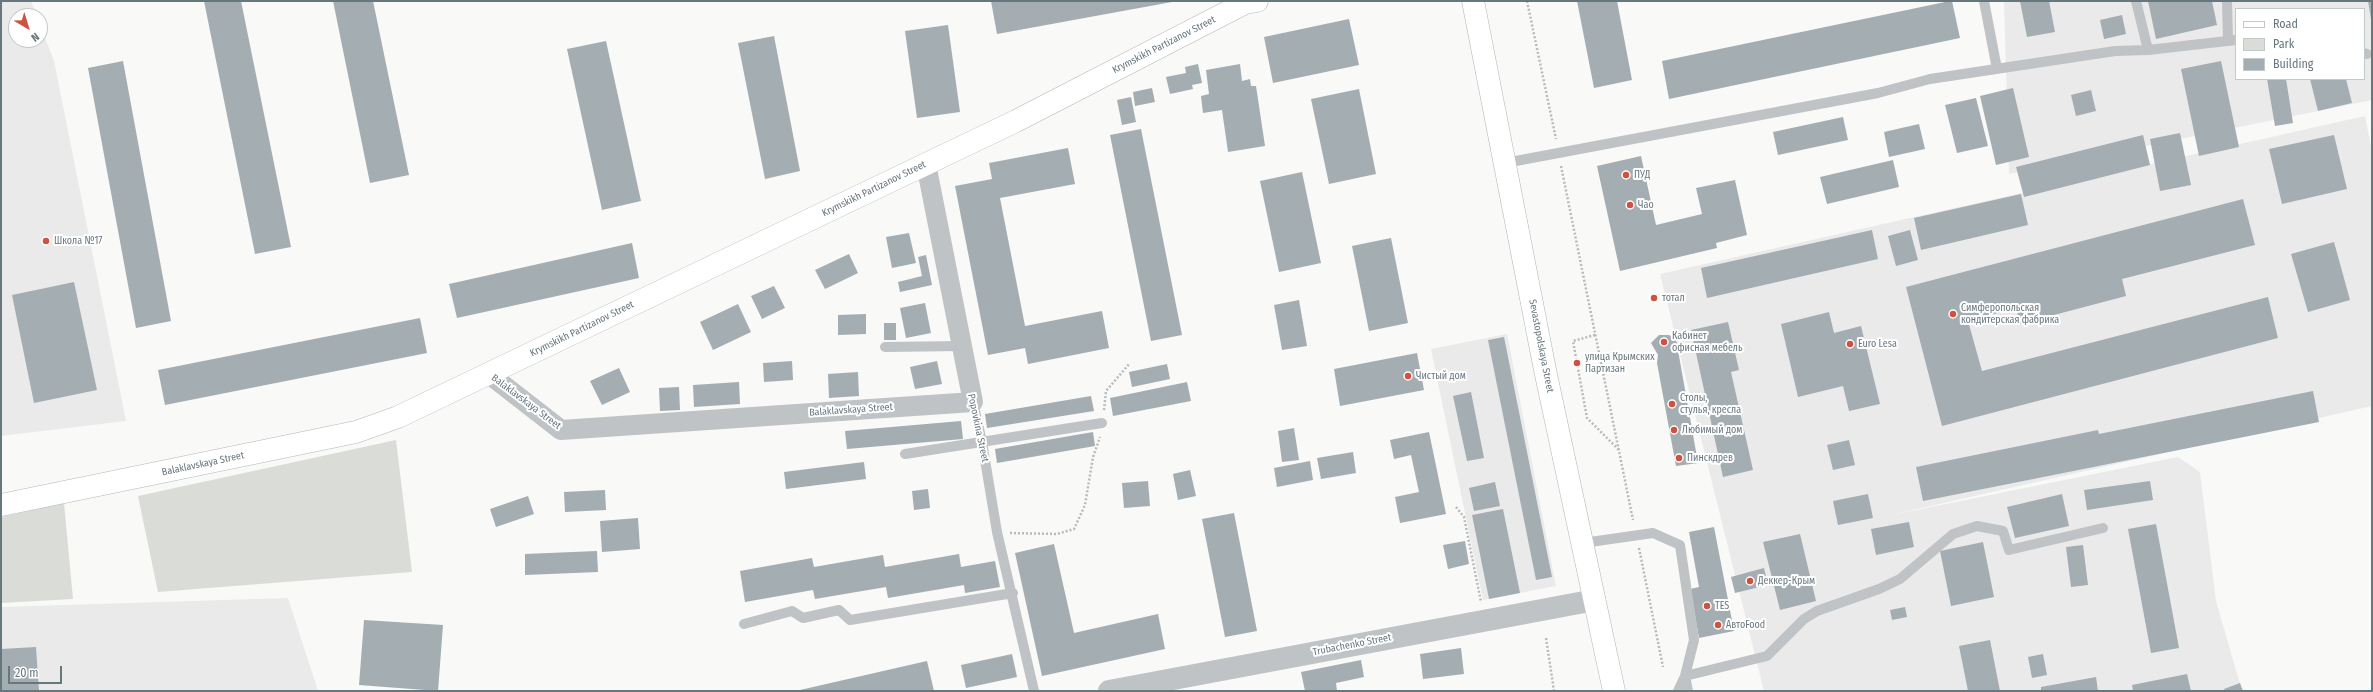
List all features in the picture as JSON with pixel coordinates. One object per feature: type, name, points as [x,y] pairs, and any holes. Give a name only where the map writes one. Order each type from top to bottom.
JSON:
[{"type":"main road","name":"Krymskikh Partizanov Street","points":[[489,374],[1016,121],[1245,3],[1257,1]]},
{"type":"main road","name":"Sevastopolskaya Street","points":[[1473,1],[1551,396],[1614,691]]},
{"type":"main road","name":"Balaklavskaya Street","points":[[1,505],[356,432],[398,417],[489,374]]},
{"type":"street","name":"Popovkina Street","points":[[926,164],[973,402]]},
{"type":"street","name":"Balaklavskaya Street","points":[[489,374],[561,430],[973,402]]},
{"type":"street","name":"Trubachenko Street","points":[[1109,691],[1595,600]]},
{"type":"lane","points":[[1984,1],[1997,69]]},
{"type":"lane","points":[[2136,1],[2148,50]]},
{"type":"lane","points":[[1505,163],[1878,93],[1930,79],[2115,51],[2148,50],[2232,40],[2226,1]]},
{"type":"lane","points":[[885,347],[962,346]]},
{"type":"lane","name":"Popovkina Street","points":[[973,402],[982,442],[998,532],[1034,691]]},
{"type":"lane","points":[[904,454],[1102,423]]},
{"type":"lane","points":[[1685,676],[1767,656],[1804,619],[1817,611],[1880,589],[1900,579],[1952,534],[1977,526],[2003,531],[2009,550],[2103,528]]},
{"type":"lane","points":[[1583,543],[1653,533],[1680,545],[1694,640],[1685,676],[1678,691]]},
{"type":"lane","points":[[744,624],[792,611],[803,618],[839,610],[850,620],[1013,593]]},
{"type":"lane","points":[[1685,676],[1688,691]]},
{"type":"path","points":[[1527,1],[1633,520]]},
{"type":"path","points":[[1596,335],[1573,341],[1587,418],[1619,451]]},
{"type":"path","points":[[998,532],[1057,534],[1074,529],[1084,505],[1093,457],[1102,423],[1106,391],[1130,363]]},
{"type":"path","points":[[1456,508],[1464,517],[1481,602]]},
{"type":"path","points":[[1638,545],[1663,667]]},
{"type":"path","points":[[1546,638],[1554,691]]},
{"type":"shaded area","name":"Школа №17","points":[[1,1],[31,1],[34,8],[8,8],[8,48],[48,48],[48,45],[54,61],[126,421],[1,436]]},
{"type":"shaded area","points":[[2004,1],[2372,1],[2372,100],[2009,174]]},
{"type":"shaded area","points":[[2365,116],[2372,152],[2372,406],[1891,515],[2178,457],[2200,472],[2216,601],[2242,691],[1764,691],[1660,274]]},
{"type":"shaded area","points":[[1507,334],[1556,586],[1483,600],[1431,349]]},
{"type":"shaded area","points":[[288,598],[318,691],[1,691],[1,607]]},
{"type":"green space","points":[[396,440],[412,572],[158,592],[138,496]]},
{"type":"green space","points":[[64,503],[73,599],[1,603],[1,517]]},
{"type":"building","points":[[204,1],[241,1],[291,247],[255,254]]},
{"type":"building","points":[[333,1],[373,1],[409,175],[370,183]]},
{"type":"building","points":[[991,1],[1172,1],[1172,2],[997,34]]},
{"type":"building","points":[[1577,1],[1617,1],[1632,80],[1594,88]]},
{"type":"building","points":[[1952,1],[1960,38],[1669,99],[1662,61]]},
{"type":"building","points":[[2020,1],[2049,1],[2055,32],[2027,37]]},
{"type":"building","points":[[2148,1],[2212,1],[2217,25],[2156,39]]},
{"type":"building","points":[[2368,1],[2372,1],[2372,19],[2371,19]]},
{"type":"building","points":[[2122,15],[2126,34],[2104,39],[2100,20]]},
{"type":"building","points":[[1349,19],[1359,65],[1273,83],[1264,37]]},
{"type":"building","points":[[948,25],[960,112],[917,118],[905,31]]},
{"type":"building","points":[[774,36],[800,171],[765,179],[738,43]]},
{"type":"building","points":[[606,41],[641,201],[602,210],[567,49]]},
{"type":"building","points":[[123,61],[171,321],[136,328],[88,68]]},
{"type":"building","points":[[2221,61],[2239,147],[2199,156],[2181,69]]},
{"type":"building","points":[[1198,64],[1202,83],[1192,85],[1193,89],[1170,94],[1166,77],[1186,73],[1185,67]]},
{"type":"building","points":[[1240,64],[1242,81],[1250,79],[1251,86],[1256,86],[1265,146],[1228,152],[1222,110],[1203,113],[1201,96],[1209,94],[1206,70]]},
{"type":"building","points":[[2267,80],[2286,80],[2293,123],[2275,126]]},
{"type":"building","points":[[2310,80],[2346,80],[2352,103],[2318,111]]},
{"type":"building","points":[[1152,88],[1155,102],[1135,106],[1133,92]]},
{"type":"building","points":[[2013,88],[2029,157],[1996,165],[1980,96]]},
{"type":"building","points":[[1359,89],[1376,174],[1329,184],[1311,99]]},
{"type":"building","points":[[2091,90],[2096,111],[2076,116],[2071,95]]},
{"type":"building","points":[[1131,97],[1136,122],[1122,125],[1117,100]]},
{"type":"building","points":[[1976,98],[1988,146],[1957,153],[1945,105]]},
{"type":"building","points":[[1843,117],[1848,140],[1778,155],[1773,132]]},
{"type":"building","points":[[1919,124],[1925,149],[1889,157],[1884,132]]},
{"type":"building","points":[[1141,129],[1182,335],[1151,341],[1110,135]]},
{"type":"building","points":[[2180,133],[2191,185],[2160,191],[2150,139]]},
{"type":"building","points":[[2143,135],[2150,165],[2024,197],[2016,167]]},
{"type":"building","points":[[2334,135],[2347,189],[2282,204],[2269,149]]},
{"type":"building","points":[[1068,148],[1075,184],[1000,198],[1025,326],[1102,311],[1109,348],[1028,364],[1025,348],[988,355],[955,186],[992,179],[989,163]]},
{"type":"building","points":[[1641,156],[1656,225],[1702,214],[1696,188],[1735,180],[1747,235],[1716,243],[1717,248],[1620,271],[1597,166]]},
{"type":"building","points":[[1893,160],[1899,187],[1827,204],[1820,177]]},
{"type":"building","points":[[1302,172],[1321,263],[1279,272],[1260,181]]},
{"type":"building","points":[[2021,194],[2028,225],[1921,250],[1914,218]]},
{"type":"building","name":"Симферопольская кондитерская фабрика","points":[[2243,199],[2255,245],[2122,279],[2126,296],[2020,324],[2016,308],[1968,321],[1982,371],[2268,297],[2278,338],[1942,426],[1906,287]]},
{"type":"building","points":[[1872,230],[1878,259],[1707,298],[1701,268]]},
{"type":"building","points":[[1910,230],[1918,260],[1896,266],[1888,236]]},
{"type":"building","points":[[909,233],[916,263],[892,268],[886,237]]},
{"type":"building","points":[[1391,238],[1408,323],[1369,331],[1352,246]]},
{"type":"building","points":[[2334,242],[2350,300],[2308,312],[2291,254]]},
{"type":"building","points":[[632,243],[639,278],[457,318],[449,284]]},
{"type":"building","points":[[849,254],[858,273],[825,289],[815,270]]},
{"type":"building","points":[[926,255],[932,285],[900,292],[898,282],[922,276],[918,257]]},
{"type":"building","points":[[74,282],[97,390],[34,403],[12,295]]},
{"type":"building","points":[[774,286],[785,308],[762,319],[751,296]]},
{"type":"building","points":[[1299,300],[1307,346],[1282,350],[1274,305]]},
{"type":"building","points":[[925,303],[931,333],[906,338],[900,308]]},
{"type":"building","points":[[738,304],[751,332],[713,350],[700,322]]},
{"type":"building","points":[[1829,312],[1834,333],[1861,326],[1880,404],[1849,411],[1843,386],[1798,397],[1781,324]]},
{"type":"building","points":[[866,314],[866,334],[838,335],[838,315]]},
{"type":"building","points":[[420,318],[427,353],[165,405],[158,370]]},
{"type":"building","points":[[1728,322],[1739,370],[1731,372],[1753,470],[1723,477],[1691,330]]},
{"type":"building","points":[[884,323],[896,323],[896,340],[884,340]]},
{"type":"building","points":[[1659,335],[1669,335],[1676,339],[1698,463],[1676,466],[1657,363],[1658,355],[1651,343]]},
{"type":"building","points":[[1504,337],[1552,577],[1536,580],[1488,340]]},
{"type":"building","points":[[1417,353],[1424,390],[1340,406],[1334,369]]},
{"type":"building","points":[[792,361],[793,380],[764,382],[763,363]]},
{"type":"building","points":[[937,361],[942,384],[915,389],[910,367]]},
{"type":"building","points":[[1167,364],[1170,379],[1132,387],[1129,372]]},
{"type":"building","points":[[619,368],[630,392],[602,405],[590,381]]},
{"type":"building","points":[[858,372],[859,396],[829,398],[828,374]]},
{"type":"building","points":[[739,382],[740,404],[694,407],[693,385]]},
{"type":"building","points":[[1187,382],[1191,401],[1113,416],[1110,398]]},
{"type":"building","points":[[679,387],[680,410],[660,411],[659,388]]},
{"type":"building","points":[[2313,391],[2319,422],[1923,501],[1916,467],[2098,430],[2099,434]]},
{"type":"building","points":[[1471,392],[1484,458],[1467,461],[1453,396]]},
{"type":"building","points":[[1091,396],[1094,411],[987,428],[985,414]]},
{"type":"building","points":[[961,421],[963,439],[847,449],[845,431]]},
{"type":"building","points":[[1294,428],[1299,460],[1282,462],[1278,431]]},
{"type":"building","points":[[1093,432],[1095,446],[997,463],[995,449]]},
{"type":"building","points":[[1429,432],[1446,514],[1400,523],[1395,497],[1419,492],[1411,455],[1394,459],[1390,440]]},
{"type":"building","points":[[1849,440],[1855,465],[1833,470],[1827,445]]},
{"type":"building","points":[[1353,452],[1356,473],[1321,479],[1317,458]]},
{"type":"building","points":[[1310,461],[1313,480],[1277,487],[1274,468]]},
{"type":"building","points":[[864,462],[866,479],[786,489],[784,472]]},
{"type":"building","points":[[1190,470],[1196,496],[1178,500],[1173,474]]},
{"type":"building","points":[[1148,481],[1150,506],[1124,508],[1122,483]]},
{"type":"building","points":[[2150,481],[2153,500],[2087,510],[2084,490]]},
{"type":"building","points":[[1495,482],[1500,506],[1474,511],[1469,488]]},
{"type":"building","points":[[928,489],[930,508],[914,510],[912,491]]},
{"type":"building","points":[[605,490],[606,510],[565,512],[564,492]]},
{"type":"building","points":[[1868,494],[1873,518],[1838,525],[1833,501]]},
{"type":"building","points":[[2062,494],[2069,526],[2015,538],[2007,507]]},
{"type":"building","points":[[528,496],[534,514],[496,527],[490,509]]},
{"type":"building","points":[[1503,509],[1520,593],[1489,599],[1472,515]]},
{"type":"building","points":[[1234,513],[1257,631],[1225,637],[1202,519]]},
{"type":"building","points":[[638,518],[640,549],[602,552],[600,521]]},
{"type":"building","points":[[1909,522],[1914,547],[1876,555],[1871,529]]},
{"type":"building","points":[[2156,524],[2179,648],[2151,653],[2128,529]]},
{"type":"building","points":[[1714,527],[1734,631],[1699,638],[1690,589],[1699,587],[1689,532]]},
{"type":"building","points":[[1800,534],[1816,601],[1780,610],[1763,542]]},
{"type":"building","points":[[1465,541],[1469,564],[1448,569],[1443,545]]},
{"type":"building","points":[[1983,542],[1994,597],[1951,606],[1940,551]]},
{"type":"building","points":[[1054,544],[1074,633],[1158,614],[1165,649],[1042,676],[1015,553]]},
{"type":"building","points":[[2083,545],[2088,585],[2071,587],[2066,547]]},
{"type":"building","points":[[597,551],[598,572],[525,575],[525,554]]},
{"type":"building","points":[[959,554],[961,567],[995,561],[1000,587],[965,593],[964,585],[888,598],[886,587],[815,599],[813,590],[745,602],[740,571],[812,558],[814,567],[883,555],[885,567]]},
{"type":"building","points":[[1764,568],[1768,585],[1735,593],[1731,577]]},
{"type":"building","points":[[1905,607],[1907,617],[1892,620],[1890,610]]},
{"type":"building","points":[[364,620],[443,625],[438,691],[359,685]]},
{"type":"building","points":[[1990,640],[2000,691],[1968,691],[1959,646]]},
{"type":"building","points":[[36,647],[39,691],[1,691],[1,649]]},
{"type":"building","points":[[1461,648],[1464,674],[1423,679],[1420,654]]},
{"type":"building","points":[[1012,654],[1017,677],[966,688],[961,665]]},
{"type":"building","points":[[2043,654],[2047,675],[2032,678],[2028,657]]},
{"type":"building","points":[[1361,660],[1364,677],[1336,683],[1337,691],[1305,691],[1301,672]]},
{"type":"building","points":[[927,661],[934,691],[800,691],[800,690]]},
{"type":"building","points":[[2187,674],[2191,691],[2133,691],[2132,685]]},
{"type":"building","points":[[2096,677],[2098,691],[2041,691],[2041,687]]},
{"type":"building","points":[[2240,683],[2243,691],[2225,691],[2224,689]]},
{"type":"place","name":"ПУД","points":[[1626,175]]},
{"type":"place","name":"Чао","points":[[1630,205]]},
{"type":"place","name":"Школа №17","points":[[46,241]]},
{"type":"place","name":"тотал","points":[[1654,298]]},
{"type":"place","name":"Симферопольская кондитерская фабрика","points":[[1953,314]]},
{"type":"place","name":"Кабинет офисная мебель","points":[[1664,342]]},
{"type":"place","name":"Euro Lesa","points":[[1850,344]]},
{"type":"place","name":"улица Крымских Партизан","points":[[1577,363]]},
{"type":"place","name":"Чистый дом","points":[[1408,376]]},
{"type":"place","name":"Столы, стулья, кресла","points":[[1672,404]]},
{"type":"place","name":"Любимый дом","points":[[1674,430]]},
{"type":"place","name":"Пинскдрев","points":[[1679,458]]},
{"type":"place","name":"Деккер-Крым","points":[[1750,581]]},
{"type":"place","name":"TES","points":[[1707,606]]},
{"type":"place","name":"АвтоFood","points":[[1718,625]]}]
